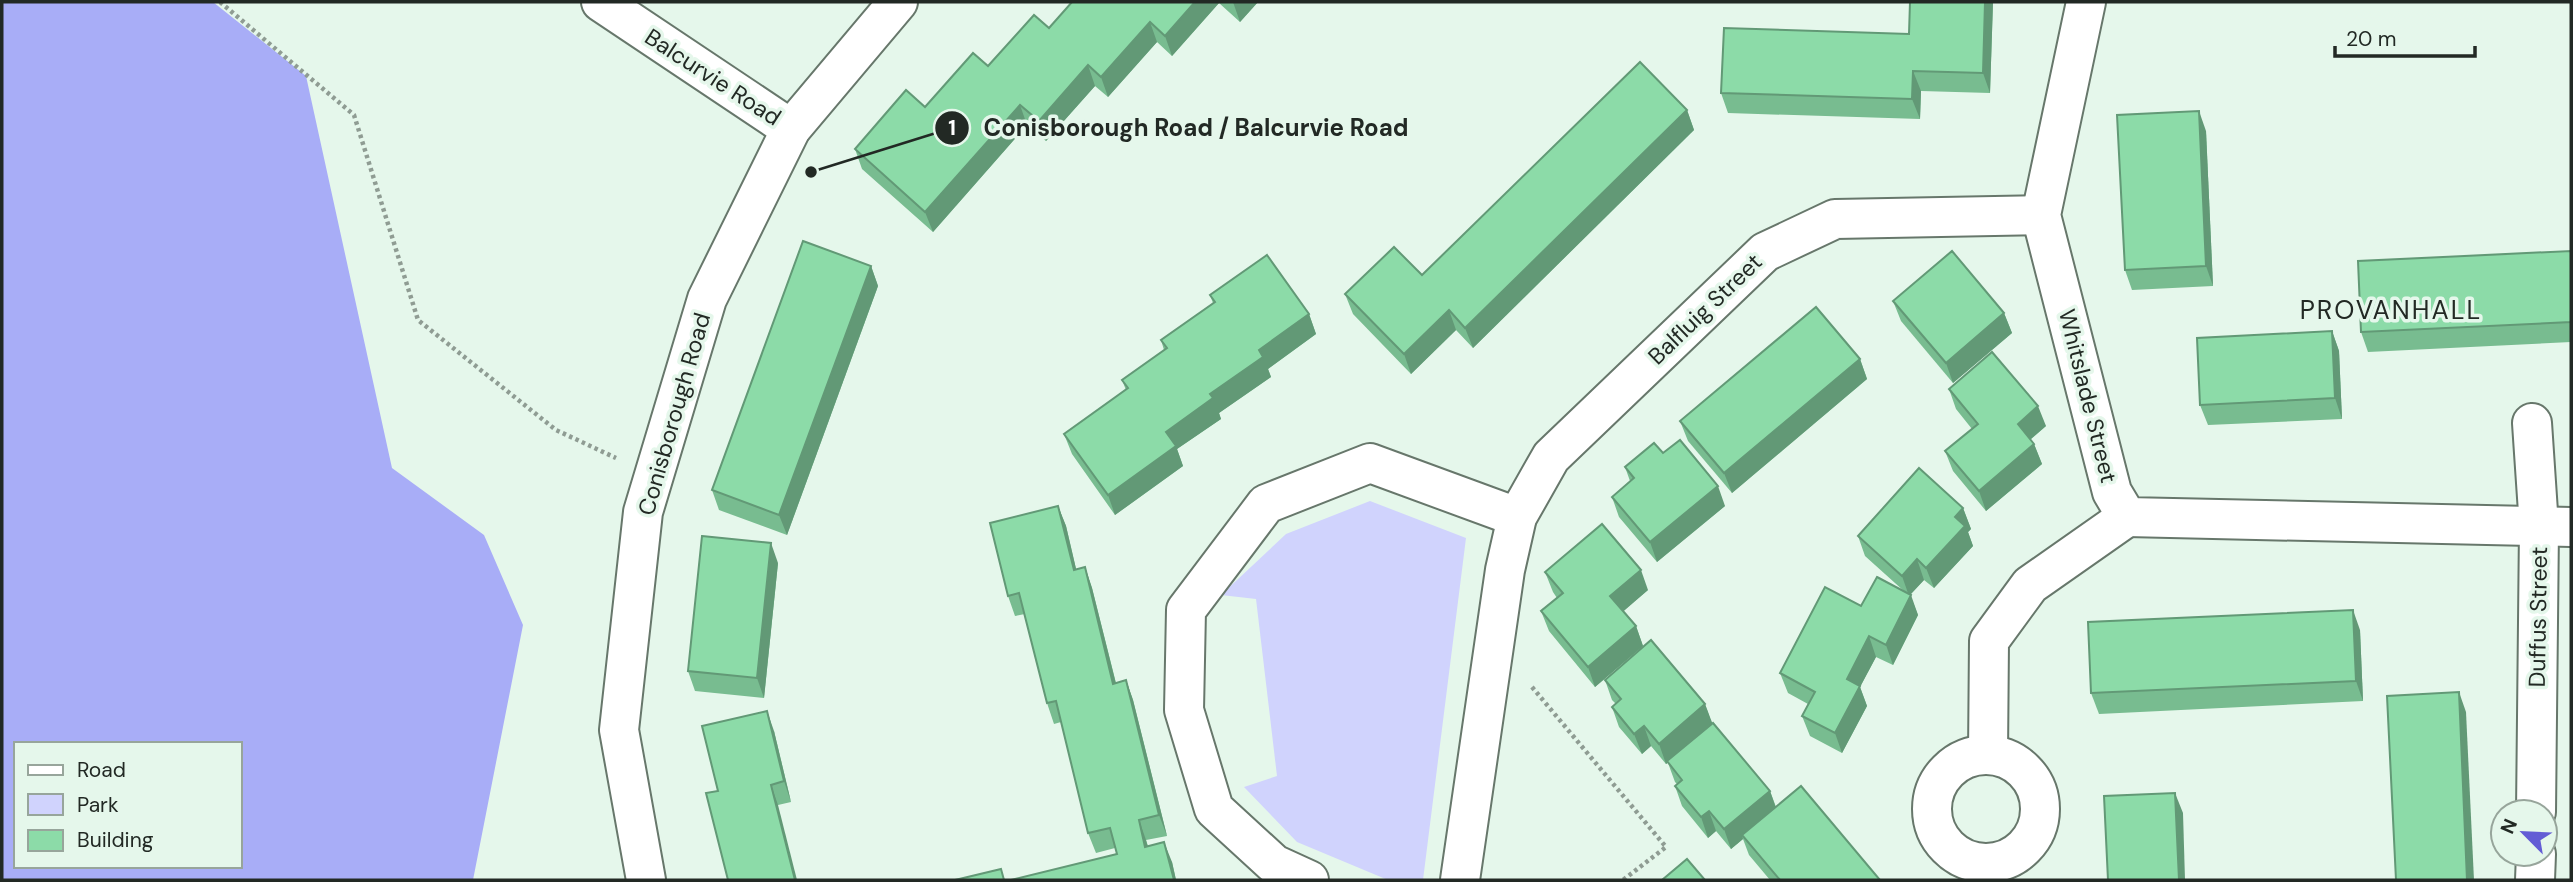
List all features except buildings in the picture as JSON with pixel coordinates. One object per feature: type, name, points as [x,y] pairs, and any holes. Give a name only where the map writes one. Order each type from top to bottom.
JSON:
[{"type":"street","name":"Balcurvie Road","points":[[601,2],[791,128]]},
{"type":"street","name":"Conisborough Road","points":[[646,880],[618,730],[643,512],[653,476],[707,299],[791,128],[898,2]]},
{"type":"street","name":"Whitslade Street","points":[[2086,2],[2041,215],[2112,492],[2127,517]]},
{"type":"street","name":"Balfluig Street","points":[[1460,880],[1505,570],[1517,517],[1551,457],[1765,251],[1835,219],[2041,215]]},
{"type":"street","name":"Duffus Street","points":[[2532,423],[2555,527],[2537,798]]},
{"type":"street","points":[[1308,880],[1273,864],[1214,808],[1184,710],[1186,610],[1266,505],[1370,463],[1517,517]]},
{"type":"street","points":[[1989,755],[1989,641],[2030,584],[2127,517],[2555,527]]},
{"type":"path","points":[[220,2],[354,115],[418,320],[556,430],[653,476]]},
{"type":"path","points":[[1495,643],[1667,847],[1623,880]]},
{"type":"green space","points":[[1370,501],[1466,538],[1423,880],[1388,880],[1297,842],[1244,787],[1277,776],[1256,599],[1221,595],[1286,534]]},
{"type":"shaded area","points":[[2,2],[213,2],[306,76],[392,468],[484,535],[523,625],[473,880],[2,880]]},
{"type":"place","name":"Conisborough Road / Balcurvie Road","points":[[811,172]]},
{"type":"district","name":"PROVANHALL","points":[[2391,310]]}]
